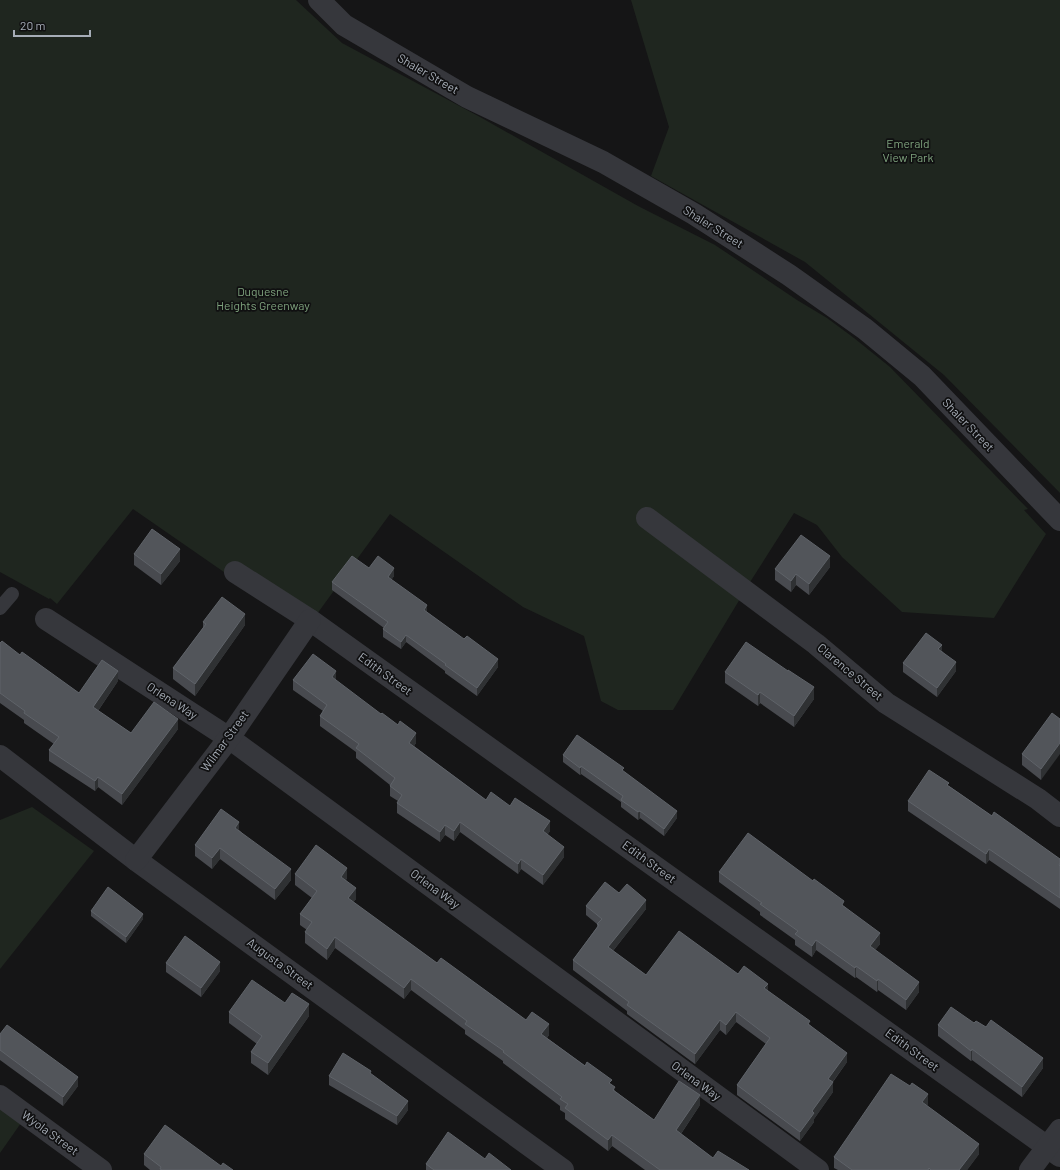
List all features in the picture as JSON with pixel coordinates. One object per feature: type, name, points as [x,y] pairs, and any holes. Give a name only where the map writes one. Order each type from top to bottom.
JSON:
[{"type":"street","name":"Shaler Street","points":[[319,0],[344,25],[467,96],[603,162],[694,214],[802,284],[865,329],[922,376],[1060,520]]},
{"type":"street","name":"Clarence Street","points":[[647,518],[816,644],[886,703],[1038,798],[1060,816]]},
{"type":"street","name":"Edith Street","points":[[235,572],[310,620],[1056,1144]]},
{"type":"street","name":"Orlena Way","points":[[46,618],[229,738],[818,1170]]},
{"type":"street","name":"Wilmar Street","points":[[136,860],[229,738],[310,620]]},
{"type":"street","name":"Augusta Street","points":[[0,756],[136,860],[563,1170]]},
{"type":"street","name":"Wyola Street","points":[[0,1096],[101,1170]]},
{"type":"street","points":[[1030,1170],[1056,1144]]},
{"type":"lane","points":[[0,608],[12,594]]},
{"type":"green space","name":"Duquesne Heights Greenway","points":[[0,0],[296,0],[342,43],[480,117],[638,206],[715,245],[797,300],[827,318],[890,367],[1028,509],[1024,510],[1046,534],[994,618],[902,612],[842,557],[817,525],[794,513],[752,579],[673,710],[618,710],[601,701],[584,636],[523,607],[390,514],[306,629],[133,509],[57,604],[50,598],[49,599],[0,572]]},
{"type":"green space","name":"Emerald View Park","points":[[631,0],[1060,0],[1060,493],[944,375],[805,262],[651,176],[669,127]]},
{"type":"green space","points":[[32,807],[94,851],[0,969],[0,820]]},
{"type":"green space","points":[[0,1109],[21,1123],[0,1153]]},
{"type":"building","points":[[152,529],[180,549],[161,574],[134,554]]},
{"type":"building","points":[[801,535],[830,556],[809,584],[796,574],[791,581],[775,569]]},
{"type":"building","points":[[352,556],[369,568],[378,556],[394,568],[388,577],[427,605],[424,610],[464,639],[467,636],[498,659],[477,688],[406,635],[401,642],[383,629],[388,622],[332,582]]},
{"type":"building","points":[[222,597],[245,614],[195,684],[173,668],[206,624],[203,622]]},
{"type":"building","points":[[926,633],[942,645],[938,649],[956,662],[937,688],[903,663]]},
{"type":"building","points":[[2,641],[20,655],[22,652],[79,693],[102,660],[118,671],[93,707],[131,733],[154,702],[178,719],[122,794],[98,777],[95,781],[49,750],[59,737],[24,713],[25,711],[0,693],[0,643]]},
{"type":"building","points":[[746,642],[814,687],[794,716],[760,692],[758,695],[725,672]]},
{"type":"building","points":[[313,654],[336,671],[332,677],[381,714],[382,713],[398,725],[400,721],[416,733],[409,743],[486,800],[491,792],[510,806],[515,798],[550,821],[543,831],[564,847],[543,875],[521,859],[518,864],[460,822],[454,831],[445,825],[440,832],[397,803],[402,795],[390,786],[395,778],[356,748],[359,744],[320,716],[327,705],[293,680]]},
{"type":"building","points":[[1052,713],[1060,719],[1060,743],[1041,769],[1022,754]]},
{"type":"building","points":[[577,735],[624,768],[622,770],[677,811],[664,829],[640,811],[638,812],[621,800],[623,796],[563,755]]},
{"type":"building","points":[[929,770],[949,783],[947,785],[992,816],[994,812],[1060,859],[1060,898],[989,849],[986,854],[908,801]]},
{"type":"building","points":[[221,809],[239,822],[235,828],[291,869],[275,889],[220,848],[212,858],[195,845]]},
{"type":"building","points":[[748,833],[813,881],[814,879],[844,901],[842,905],[880,933],[870,946],[919,982],[906,1000],[878,979],[877,981],[856,966],[855,968],[816,940],[812,946],[795,934],[798,931],[719,872]]},
{"type":"building","points":[[316,845],[347,868],[341,877],[356,888],[348,898],[437,963],[441,958],[526,1020],[532,1012],[549,1024],[541,1034],[585,1066],[587,1062],[612,1080],[609,1083],[615,1087],[613,1090],[654,1120],[679,1081],[700,1095],[676,1130],[713,1158],[718,1151],[749,1170],[660,1170],[612,1135],[608,1140],[565,1108],[568,1104],[560,1099],[562,1097],[503,1052],[504,1051],[465,1024],[467,1021],[411,979],[404,988],[335,937],[327,949],[305,932],[312,922],[300,914],[317,891],[295,874]]},
{"type":"building","points":[[605,882],[619,893],[627,884],[646,900],[608,947],[646,975],[679,931],[738,974],[744,966],[768,984],[764,988],[810,1021],[808,1024],[847,1053],[828,1079],[833,1082],[812,1111],[814,1113],[800,1132],[737,1085],[770,1038],[736,1012],[726,1025],[720,1020],[695,1054],[627,1005],[629,1002],[573,960],[602,919],[586,906]]},
{"type":"building","points":[[108,887],[143,914],[126,937],[91,911]]},
{"type":"building","points":[[185,936],[220,962],[201,988],[166,963]]},
{"type":"building","points":[[252,980],[285,1003],[292,993],[309,1004],[268,1063],[251,1052],[262,1036],[229,1012]]},
{"type":"building","points":[[951,1007],[974,1023],[976,1021],[986,1027],[991,1020],[1043,1058],[1022,1087],[972,1049],[971,1051],[938,1025]]},
{"type":"building","points":[[7,1025],[78,1077],[63,1097],[0,1050],[0,1034]]},
{"type":"building","points":[[343,1053],[371,1071],[370,1073],[408,1101],[397,1116],[329,1076]]},
{"type":"building","points":[[891,1074],[910,1086],[912,1083],[928,1094],[922,1102],[979,1144],[959,1170],[931,1170],[929,1168],[928,1170],[852,1170],[834,1157]]},
{"type":"building","points":[[165,1125],[221,1166],[223,1163],[233,1170],[160,1169],[161,1167],[144,1154]]},
{"type":"building","points":[[448,1132],[485,1159],[489,1153],[511,1170],[434,1170],[426,1164]]}]
